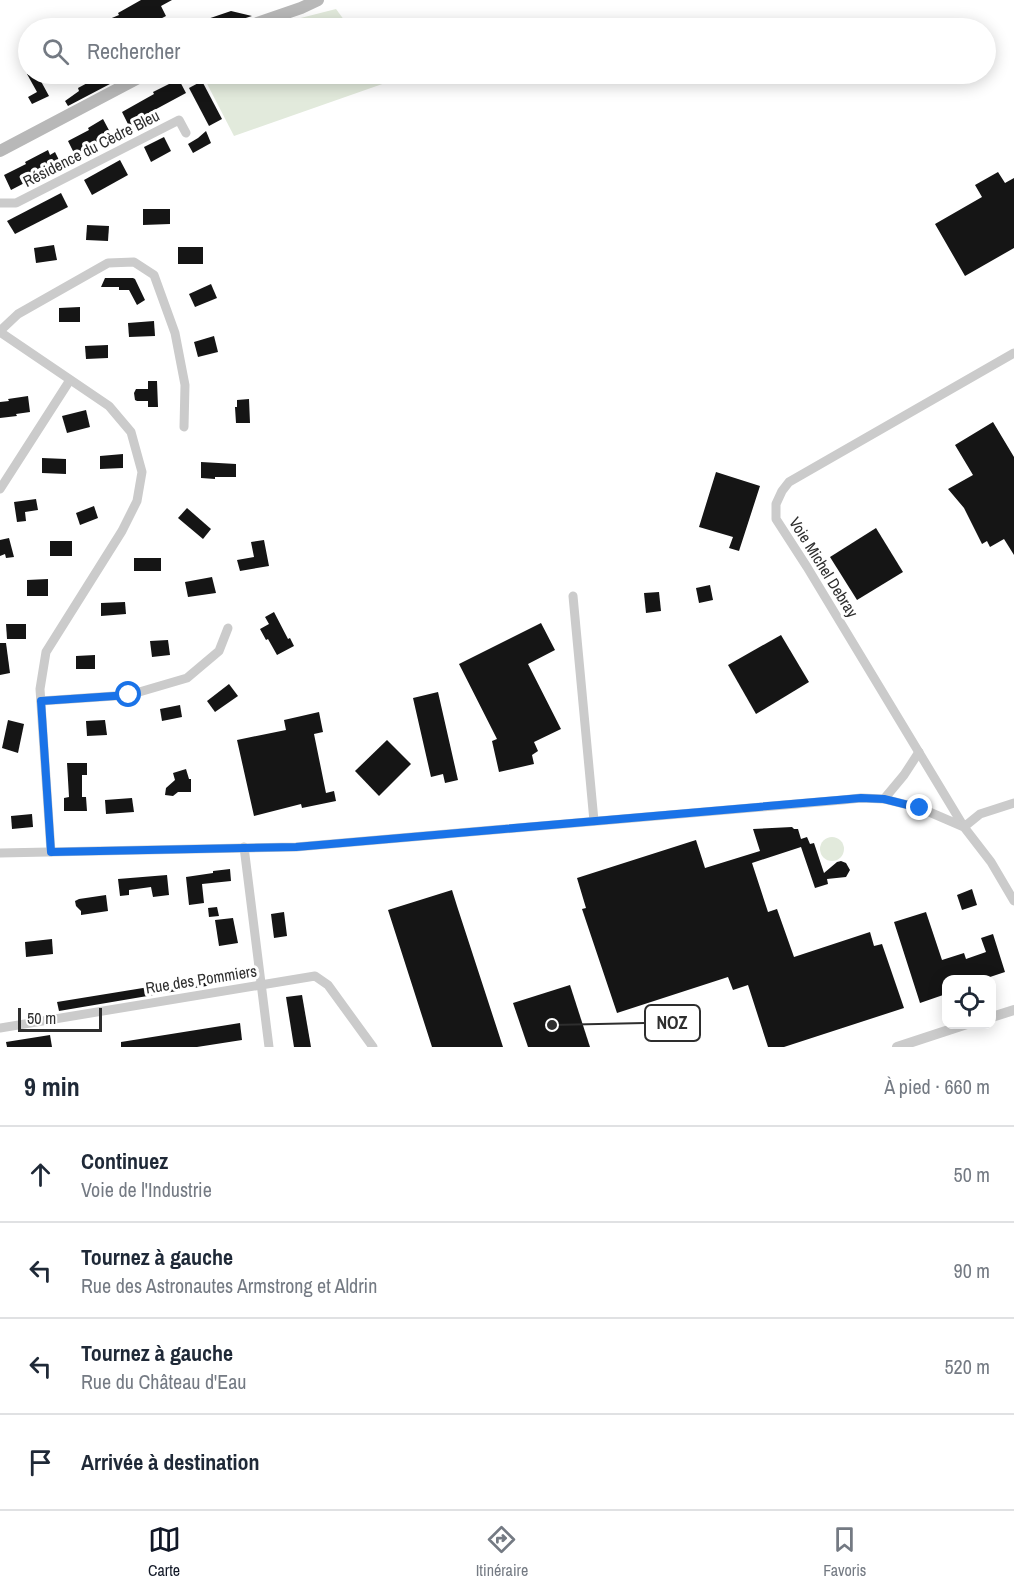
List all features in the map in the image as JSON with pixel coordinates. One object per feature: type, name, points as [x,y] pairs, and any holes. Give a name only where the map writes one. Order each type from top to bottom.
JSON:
[{"type":"main road","points":[[272,18],[318,0]]},
{"type":"main road","points":[[0,151],[127,84]]},
{"type":"street","name":"Résidence du Cèdre Bleu","points":[[0,203],[16,203],[179,120],[186,133]]},
{"type":"street","points":[[51,852],[40,689],[46,652],[122,531],[137,501],[142,471],[131,432],[109,406],[0,332],[18,314],[108,263],[134,262],[154,275],[176,333],[185,385],[184,427]]},
{"type":"street","name":"Voie Michel Debray","points":[[1014,353],[789,482],[776,504],[776,519],[964,827],[991,862],[1014,901]]},
{"type":"street","points":[[0,489],[70,380]]},
{"type":"street","points":[[573,596],[594,821]]},
{"type":"street","points":[[41,701],[129,695],[187,678],[219,651],[228,628]]},
{"type":"street","points":[[884,799],[919,752]]},
{"type":"street","points":[[0,853],[296,847],[861,798],[884,799],[920,808],[964,827],[980,814],[1014,803]]},
{"type":"street","points":[[244,847],[269,1047]]},
{"type":"street","name":"Rue des Pommiers","points":[[0,1028],[315,976],[328,985],[374,1047]]},
{"type":"street","points":[[996,1016],[1014,1010]]},
{"type":"street","points":[[897,1047],[952,1029]]},
{"type":"shaded area","points":[[336,9],[343,18],[301,18]]},
{"type":"shaded area","points":[[207,84],[382,84],[234,136]]},
{"type":"shaded area","points":[[832,837],[841,840],[844,849],[841,858],[832,861],[823,858],[820,849],[823,840]]},
{"type":"building","points":[[141,0],[172,0],[161,6],[166,16],[162,18],[112,18],[119,15],[118,13]]},
{"type":"building","points":[[231,11],[252,16],[246,18],[210,18]]},
{"type":"building","points":[[33,84],[42,84],[49,96],[32,104],[28,97],[37,92]]},
{"type":"building","points":[[85,84],[110,84],[68,106],[65,101],[79,91],[78,88]]},
{"type":"building","points":[[169,84],[181,84],[186,93],[129,126],[122,112],[154,94],[153,92]]},
{"type":"building","points":[[196,84],[204,84],[222,119],[209,126],[189,88]]},
{"type":"building","points":[[103,119],[111,134],[75,155],[68,141],[89,130],[88,128]]},
{"type":"building","points":[[206,131],[211,143],[193,153],[188,144]]},
{"type":"building","points":[[164,137],[171,151],[151,162],[144,147]]},
{"type":"building","points":[[48,150],[50,155],[55,152],[60,162],[11,190],[4,175]]},
{"type":"building","points":[[120,160],[128,175],[92,195],[84,180]]},
{"type":"building","points":[[998,172],[1005,183],[1014,178],[1014,248],[965,276],[935,224],[982,197],[975,185]]},
{"type":"building","points":[[61,193],[68,207],[15,234],[7,221]]},
{"type":"building","points":[[143,209],[170,209],[170,224],[143,225]]},
{"type":"building","points":[[87,225],[109,226],[108,241],[86,240]]},
{"type":"building","points":[[54,245],[57,260],[36,263],[34,248]]},
{"type":"building","points":[[178,247],[203,247],[203,264],[178,264]]},
{"type":"building","points":[[105,278],[135,279],[145,300],[137,305],[129,290],[119,290],[119,287],[101,287]]},
{"type":"building","points":[[211,284],[217,298],[195,307],[189,294]]},
{"type":"building","points":[[80,307],[80,322],[59,322],[59,308]]},
{"type":"building","points":[[154,321],[155,336],[129,337],[128,323]]},
{"type":"building","points":[[214,336],[218,352],[198,357],[194,342]]},
{"type":"building","points":[[108,345],[108,358],[86,359],[85,346]]},
{"type":"building","points":[[148,381],[157,381],[158,407],[148,407],[148,401],[135,400],[136,389],[148,389]]},
{"type":"building","points":[[28,396],[30,412],[0,418],[0,402]]},
{"type":"building","points":[[249,399],[250,423],[236,423],[237,400]]},
{"type":"building","points":[[86,410],[90,427],[67,433],[62,416]]},
{"type":"building","points":[[993,422],[1014,457],[1014,555],[1004,539],[990,547],[987,541],[982,544],[964,508],[948,489],[973,475],[955,445]]},
{"type":"building","points":[[123,454],[123,468],[100,469],[100,456]]},
{"type":"building","points":[[42,458],[66,459],[66,474],[42,473]]},
{"type":"building","points":[[201,462],[236,464],[236,477],[201,478]]},
{"type":"building","points":[[716,472],[760,486],[739,551],[729,548],[733,537],[699,527]]},
{"type":"building","points":[[36,499],[38,510],[25,512],[26,521],[17,522],[14,502]]},
{"type":"building","points":[[94,506],[98,518],[80,525],[76,513]]},
{"type":"building","points":[[187,508],[211,529],[203,539],[178,518]]},
{"type":"building","points":[[876,528],[903,572],[857,600],[830,557]]},
{"type":"building","points":[[9,538],[14,557],[6,558],[5,554],[0,556],[0,540]]},
{"type":"building","points":[[264,540],[269,566],[240,571],[237,560],[254,557],[251,542]]},
{"type":"building","points":[[50,541],[72,541],[72,556],[50,556]]},
{"type":"building","points":[[134,558],[161,558],[161,571],[134,571]]},
{"type":"building","points":[[212,577],[216,593],[188,597],[185,582]]},
{"type":"building","points":[[48,579],[48,596],[27,596],[27,580]]},
{"type":"building","points":[[710,585],[713,600],[699,603],[696,588]]},
{"type":"building","points":[[659,592],[661,611],[646,613],[644,593]]},
{"type":"building","points":[[125,602],[126,614],[101,616],[101,603]]},
{"type":"building","points":[[274,612],[294,646],[277,655],[260,629],[269,624],[265,617]]},
{"type":"building","points":[[541,623],[555,650],[528,664],[561,729],[534,742],[538,751],[532,755],[534,764],[499,772],[492,741],[497,739],[459,664]]},
{"type":"building","points":[[6,624],[26,624],[26,639],[7,639]]},
{"type":"building","points":[[781,635],[809,682],[756,714],[728,665]]},
{"type":"building","points":[[168,640],[170,655],[152,657],[150,641]]},
{"type":"building","points":[[0,643],[6,643],[10,673],[0,675]]},
{"type":"building","points":[[95,655],[95,669],[76,669],[76,656]]},
{"type":"building","points":[[229,684],[238,696],[215,712],[207,701]]},
{"type":"building","points":[[438,692],[458,780],[445,783],[443,774],[431,777],[413,698]]},
{"type":"building","points":[[180,705],[182,717],[162,721],[160,709]]},
{"type":"building","points":[[319,712],[323,732],[314,734],[326,793],[334,791],[336,801],[302,808],[301,804],[254,816],[237,740],[286,730],[284,720]]},
{"type":"building","points":[[8,720],[24,724],[18,753],[2,748]]},
{"type":"building","points":[[105,720],[107,735],[87,736],[86,721]]},
{"type":"building","points":[[387,740],[411,764],[379,796],[355,771]]},
{"type":"building","points":[[67,763],[87,763],[87,775],[82,775],[82,797],[86,797],[87,811],[64,811],[64,798],[69,797]]},
{"type":"building","points":[[186,769],[191,779],[191,792],[178,792],[173,796],[165,795],[166,788],[175,780],[173,773]]},
{"type":"building","points":[[132,798],[134,812],[106,814],[105,800]]},
{"type":"building","points":[[32,814],[33,827],[12,829],[11,816]]},
{"type":"building","points":[[792,827],[798,829],[801,839],[807,837],[810,844],[814,843],[824,873],[841,861],[846,863],[850,870],[846,877],[827,879],[828,884],[815,888],[801,847],[752,863],[768,912],[777,909],[794,957],[870,932],[874,946],[882,944],[904,1008],[784,1047],[768,1047],[748,985],[733,990],[728,977],[617,1013],[582,909],[586,908],[577,878],[696,840],[705,868],[760,851],[753,829]]},
{"type":"building","points":[[230,869],[231,881],[202,884],[204,903],[189,905],[186,877]]},
{"type":"building","points":[[167,875],[169,895],[153,897],[151,887],[129,890],[129,895],[120,896],[118,879]]},
{"type":"building","points":[[972,889],[977,905],[962,910],[957,895]]},
{"type":"building","points":[[452,890],[503,1047],[432,1047],[388,910]]},
{"type":"building","points":[[106,895],[108,911],[81,915],[75,901]]},
{"type":"building","points":[[217,907],[219,916],[209,917],[208,908]]},
{"type":"building","points":[[284,912],[287,936],[274,938],[271,914]]},
{"type":"building","points":[[926,912],[942,960],[964,953],[966,959],[986,952],[981,938],[993,934],[1005,972],[996,975],[942,975],[942,995],[920,1003],[894,922]]},
{"type":"building","points":[[233,918],[238,943],[219,946],[215,920]]},
{"type":"building","points":[[52,939],[53,954],[26,957],[25,942]]},
{"type":"building","points":[[229,974],[230,982],[59,1011],[57,1002]]},
{"type":"building","points":[[570,985],[590,1047],[528,1047],[513,1003]]},
{"type":"building","points":[[302,995],[311,1047],[294,1047],[286,997]]},
{"type":"building","points":[[240,1023],[242,1040],[197,1047],[121,1047],[121,1042]]},
{"type":"building","points":[[50,1035],[52,1047],[7,1047],[6,1042]]},
{"type":"place","name":"NOZ","points":[[552,1025]]},
{"type":"route","points":[[129,695],[41,701],[51,852],[296,847],[861,798],[884,799],[920,808]]}]
